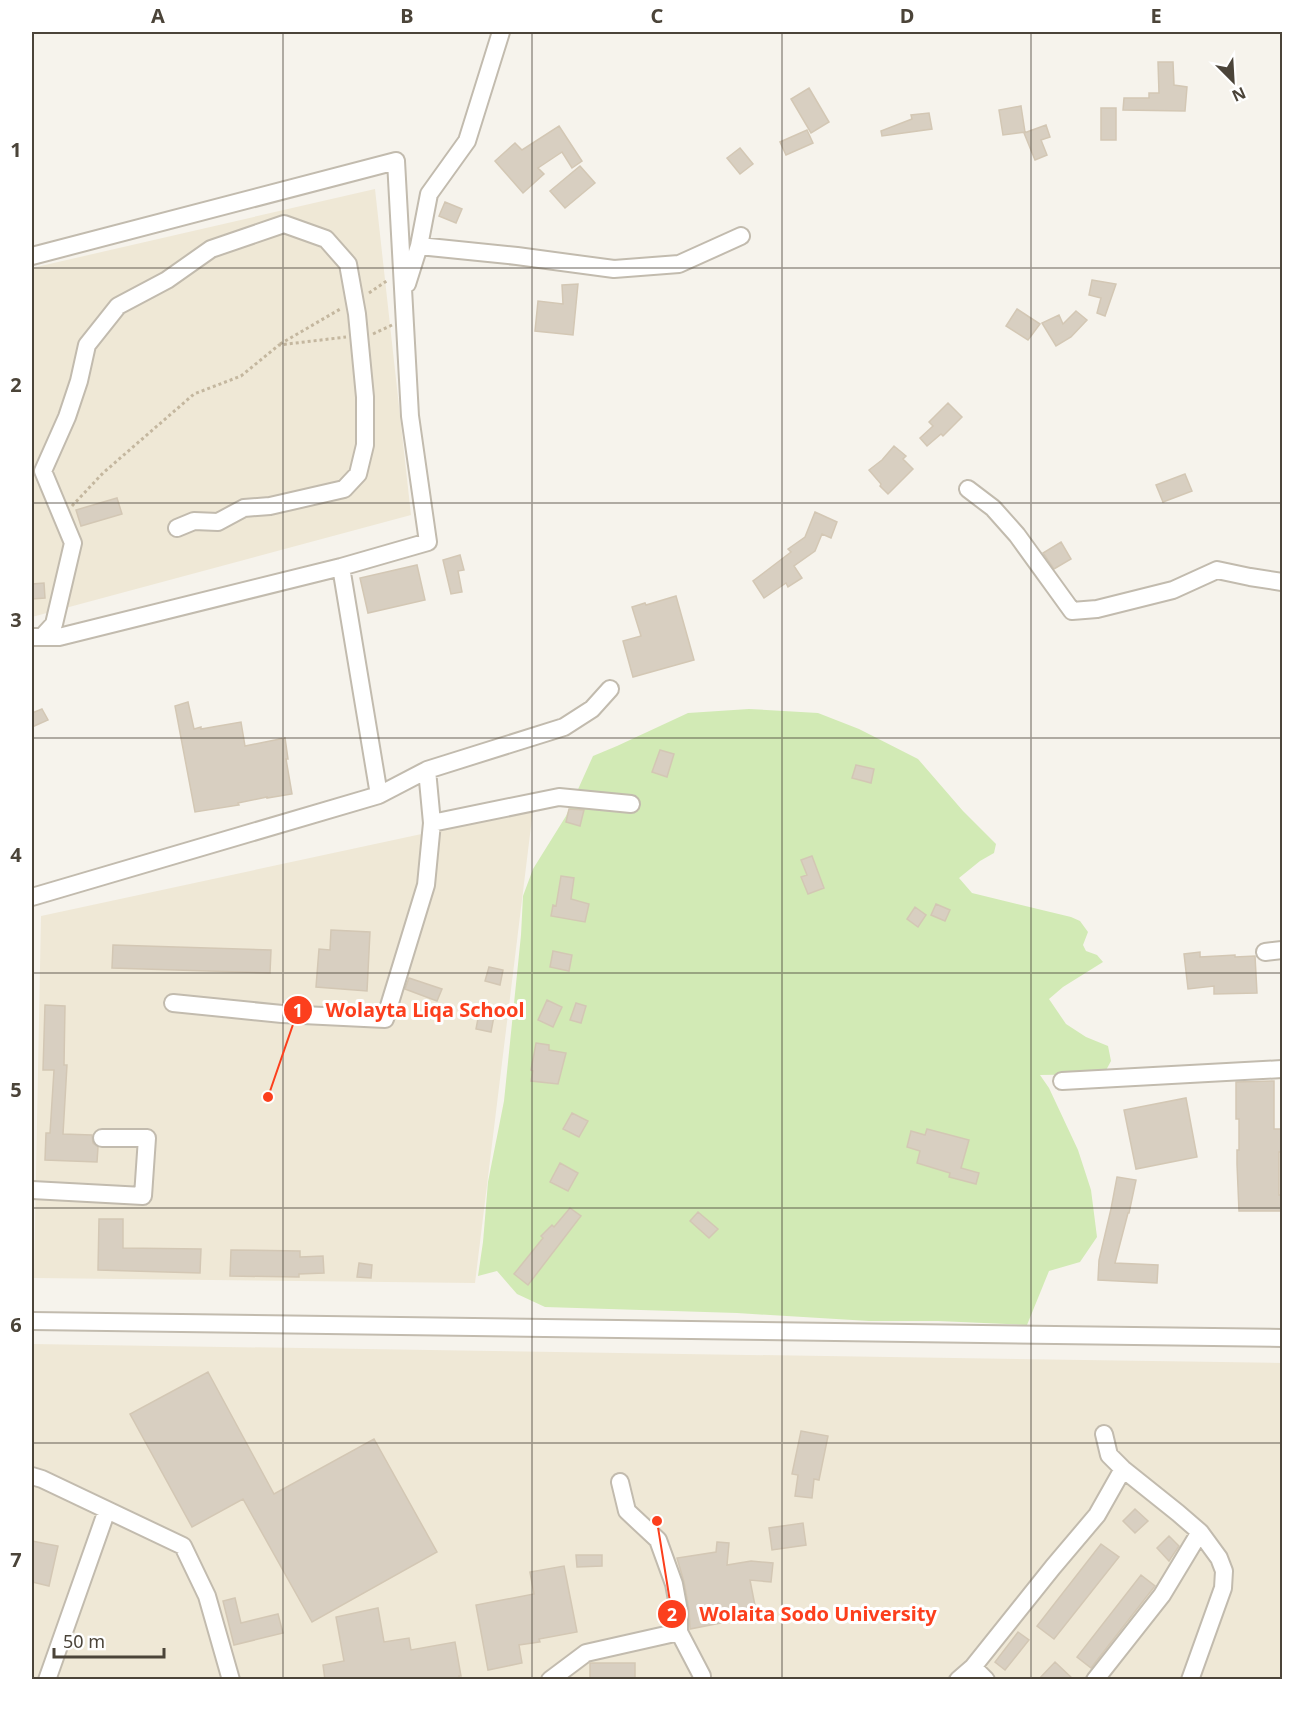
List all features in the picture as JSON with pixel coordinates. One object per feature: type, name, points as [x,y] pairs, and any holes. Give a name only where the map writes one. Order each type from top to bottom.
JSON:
[{"type":"street","points":[[403,297],[419,246],[429,194],[467,141],[501,32]]},
{"type":"street","points":[[32,256],[396,161],[410,416],[428,542],[341,567],[59,637],[37,637]]},
{"type":"street","points":[[37,637],[54,624],[73,543],[43,471],[67,417],[87,345],[118,306],[167,280],[211,249],[284,224],[326,240],[348,264],[357,314],[365,397],[365,445],[358,474],[344,489],[270,506],[244,508],[219,522],[194,521],[177,528]]},
{"type":"street","points":[[419,246],[614,269],[679,264],[741,236]]},
{"type":"street","points":[[968,489],[993,508],[1017,535],[1072,611],[1097,609],[1173,590],[1217,570],[1282,582]]},
{"type":"street","points":[[341,567],[379,795]]},
{"type":"street","points":[[32,897],[379,795],[427,770],[564,727],[592,709],[610,689]]},
{"type":"street","points":[[173,1003],[282,1014],[386,1019],[426,885],[432,823],[427,770]]},
{"type":"street","points":[[432,823],[559,797],[631,804]]},
{"type":"street","points":[[1265,951],[1282,950]]},
{"type":"street","points":[[1062,1081],[1282,1069]]},
{"type":"street","points":[[32,1190],[143,1196],[147,1138],[102,1138]]},
{"type":"street","points":[[32,1321],[1282,1338]]},
{"type":"street","points":[[1104,1434],[1109,1455],[1200,1532],[1219,1558],[1224,1571],[1223,1588],[1190,1680]]},
{"type":"street","points":[[958,1680],[973,1667],[1097,1515],[1123,1469]]},
{"type":"street","points":[[32,1476],[183,1546],[207,1596],[231,1680]]},
{"type":"street","points":[[620,1482],[627,1511],[658,1540],[674,1584],[679,1611],[679,1632],[702,1680]]},
{"type":"street","points":[[47,1680],[107,1510]]},
{"type":"street","points":[[1095,1680],[1162,1595],[1200,1532]]},
{"type":"street","points":[[550,1680],[586,1653],[679,1632]]},
{"type":"street","points":[[973,1667],[986,1680]]},
{"type":"path","points":[[61,516],[103,473],[194,394],[241,376],[279,345],[371,335],[404,320]]},
{"type":"shaded area","points":[[375,189],[411,515],[32,617],[32,268]]},
{"type":"shaded area","points":[[533,810],[475,1283],[34,1278],[41,916]]},
{"type":"shaded area","points":[[32,1344],[1282,1363],[1282,1679],[32,1679]]},
{"type":"green space","points":[[749,709],[818,713],[859,729],[918,759],[963,811],[996,844],[994,853],[959,878],[972,893],[1080,921],[1088,932],[1083,945],[1086,951],[1097,955],[1103,962],[1063,987],[1049,999],[1066,1024],[1086,1037],[1108,1046],[1111,1061],[1104,1074],[1040,1075],[1049,1088],[1078,1150],[1091,1190],[1097,1237],[1080,1262],[1049,1271],[1027,1325],[869,1321],[737,1313],[545,1307],[517,1294],[497,1271],[478,1276],[488,1182],[504,1101],[523,896],[533,869],[566,816],[593,756],[688,713]]},
{"type":"building","points":[[1158,62],[1173,62],[1174,85],[1187,87],[1185,111],[1123,110],[1124,98],[1149,98],[1149,93],[1159,93]]},
{"type":"building","points":[[809,88],[829,122],[811,133],[791,99]]},
{"type":"building","points":[[1021,106],[1025,132],[1003,135],[999,110]]},
{"type":"building","points":[[1101,108],[1116,108],[1116,140],[1101,140]]},
{"type":"building","points":[[929,113],[932,129],[882,136],[881,131],[912,119],[911,115]]},
{"type":"building","points":[[1046,125],[1050,137],[1041,140],[1047,155],[1035,160],[1024,133]]},
{"type":"building","points":[[559,126],[582,161],[572,168],[562,152],[538,168],[544,174],[523,193],[495,161],[515,143],[522,150]]},
{"type":"building","points":[[807,130],[813,143],[786,155],[780,142]]},
{"type":"building","points":[[740,148],[753,164],[740,174],[727,158]]},
{"type":"building","points":[[580,166],[595,183],[565,208],[550,191]]},
{"type":"building","points":[[445,202],[462,209],[456,223],[439,216]]},
{"type":"building","points":[[1092,280],[1116,284],[1105,316],[1097,313],[1101,298],[1089,295]]},
{"type":"building","points":[[578,284],[573,335],[535,331],[538,301],[563,304],[562,285]]},
{"type":"building","points":[[1017,309],[1040,324],[1028,340],[1006,326]]},
{"type":"building","points":[[1076,311],[1087,320],[1071,337],[1056,346],[1042,323],[1059,315],[1063,324]]},
{"type":"building","points":[[948,403],[962,417],[943,436],[941,434],[927,446],[920,438],[933,426],[929,422]]},
{"type":"building","points":[[894,446],[906,456],[903,459],[913,469],[888,494],[869,470]]},
{"type":"building","points":[[1185,474],[1192,491],[1163,502],[1156,485]]},
{"type":"building","points":[[117,498],[122,514],[81,526],[76,510]]},
{"type":"building","points":[[815,512],[837,522],[831,538],[822,534],[815,551],[794,566],[802,578],[788,587],[786,583],[764,598],[753,581],[791,552],[788,549],[805,537]]},
{"type":"building","points":[[1061,542],[1071,559],[1054,569],[1043,553]]},
{"type":"building","points":[[460,555],[464,570],[458,571],[462,592],[451,594],[443,560]]},
{"type":"building","points":[[417,565],[425,600],[368,613],[360,578]]},
{"type":"building","points":[[44,583],[45,598],[32,599],[32,584]]},
{"type":"building","points":[[676,596],[694,660],[633,677],[623,641],[641,636],[632,607]]},
{"type":"building","points":[[188,702],[194,729],[241,722],[245,746],[285,738],[292,794],[195,812],[175,706]]},
{"type":"building","points":[[42,709],[48,720],[32,727],[32,713]]},
{"type":"building","points":[[660,750],[674,754],[667,777],[652,772]]},
{"type":"building","points":[[856,765],[874,769],[871,783],[852,778]]},
{"type":"building","points":[[569,809],[584,810],[580,826],[566,822]]},
{"type":"building","points":[[812,856],[824,888],[808,894],[801,877],[807,875],[801,860]]},
{"type":"building","points":[[561,876],[574,878],[571,899],[589,904],[585,922],[551,916],[553,905],[556,906]]},
{"type":"building","points":[[936,904],[950,910],[945,921],[931,915]]},
{"type":"building","points":[[915,907],[926,915],[918,927],[907,919]]},
{"type":"building","points":[[331,930],[370,932],[367,991],[316,987],[319,949],[330,950]]},
{"type":"building","points":[[113,945],[271,950],[270,973],[112,968]]},
{"type":"building","points":[[553,951],[572,955],[569,971],[550,967]]},
{"type":"building","points":[[1200,952],[1200,957],[1255,956],[1257,993],[1214,994],[1214,986],[1188,989],[1184,954]]},
{"type":"building","points":[[489,967],[503,970],[500,985],[485,981]]},
{"type":"building","points":[[409,978],[442,989],[437,1001],[405,989]]},
{"type":"building","points":[[547,1000],[562,1007],[553,1027],[538,1020]]},
{"type":"building","points":[[576,1003],[586,1006],[581,1023],[570,1020]]},
{"type":"building","points":[[45,1005],[65,1006],[64,1065],[67,1065],[63,1134],[92,1135],[93,1143],[98,1147],[97,1162],[45,1160],[46,1133],[50,1133],[54,1070],[43,1070]]},
{"type":"building","points":[[480,1008],[495,1011],[491,1032],[476,1029]]},
{"type":"building","points":[[536,1043],[549,1045],[549,1050],[566,1053],[558,1084],[531,1081]]},
{"type":"building","points":[[1274,1081],[1274,1129],[1282,1129],[1282,1152],[1279,1152],[1279,1195],[1282,1195],[1282,1211],[1239,1211],[1237,1150],[1239,1150],[1239,1119],[1236,1119],[1236,1082]]},
{"type":"building","points":[[1186,1098],[1197,1157],[1136,1169],[1124,1110]]},
{"type":"building","points":[[572,1113],[588,1121],[579,1137],[563,1129]]},
{"type":"building","points":[[927,1129],[969,1140],[961,1168],[979,1173],[976,1184],[949,1177],[950,1173],[917,1163],[920,1151],[907,1147],[911,1131],[925,1135]]},
{"type":"building","points":[[560,1163],[578,1173],[568,1191],[550,1182]]},
{"type":"building","points":[[1117,1177],[1136,1180],[1115,1263],[1158,1265],[1157,1283],[1098,1280],[1099,1260]]},
{"type":"building","points":[[570,1208],[581,1216],[528,1285],[514,1274],[543,1238],[541,1236],[552,1225],[554,1227]]},
{"type":"building","points":[[698,1212],[718,1229],[709,1238],[690,1221]]},
{"type":"building","points":[[99,1219],[123,1219],[123,1248],[201,1249],[200,1273],[98,1270]]},
{"type":"building","points":[[231,1250],[300,1251],[300,1257],[323,1256],[324,1273],[299,1274],[299,1277],[230,1276]]},
{"type":"building","points":[[359,1263],[372,1265],[371,1278],[357,1277]]},
{"type":"building","points":[[208,1372],[274,1494],[374,1439],[437,1552],[312,1622],[243,1499],[192,1527],[130,1414]]},
{"type":"building","points":[[801,1431],[828,1436],[819,1480],[814,1479],[812,1498],[795,1496],[798,1475],[792,1474]]},
{"type":"building","points":[[1135,1509],[1148,1521],[1135,1533],[1123,1521]]},
{"type":"building","points":[[803,1523],[806,1545],[772,1550],[769,1528]]},
{"type":"building","points":[[1169,1536],[1179,1546],[1169,1561],[1157,1548]]},
{"type":"building","points":[[32,1541],[58,1546],[49,1586],[32,1582]]},
{"type":"building","points":[[717,1542],[729,1543],[727,1565],[751,1561],[773,1563],[771,1582],[750,1580],[757,1616],[690,1629],[689,1609],[677,1558],[716,1552]]},
{"type":"building","points":[[1101,1544],[1119,1557],[1054,1639],[1037,1626]]},
{"type":"building","points":[[576,1555],[602,1555],[602,1566],[577,1567]]},
{"type":"building","points":[[564,1566],[577,1632],[519,1645],[522,1663],[488,1670],[476,1605],[534,1594],[530,1572]]},
{"type":"building","points":[[1141,1575],[1155,1586],[1091,1668],[1077,1657]]},
{"type":"building","points":[[235,1598],[241,1623],[278,1614],[283,1633],[234,1645],[223,1601]]},
{"type":"building","points":[[378,1608],[384,1642],[409,1638],[411,1650],[455,1642],[461,1676],[459,1680],[325,1680],[323,1665],[344,1661],[336,1617]]},
{"type":"building","points":[[1018,1632],[1029,1640],[1005,1670],[995,1662]]},
{"type":"building","points":[[1055,1662],[1074,1680],[1038,1680]]},
{"type":"building","points":[[590,1663],[635,1663],[635,1680],[590,1680]]},
{"type":"place","name":"Wolayta Liqa School","points":[[268,1097]]},
{"type":"place","name":"Wolaita Sodo University","points":[[657,1521]]}]
